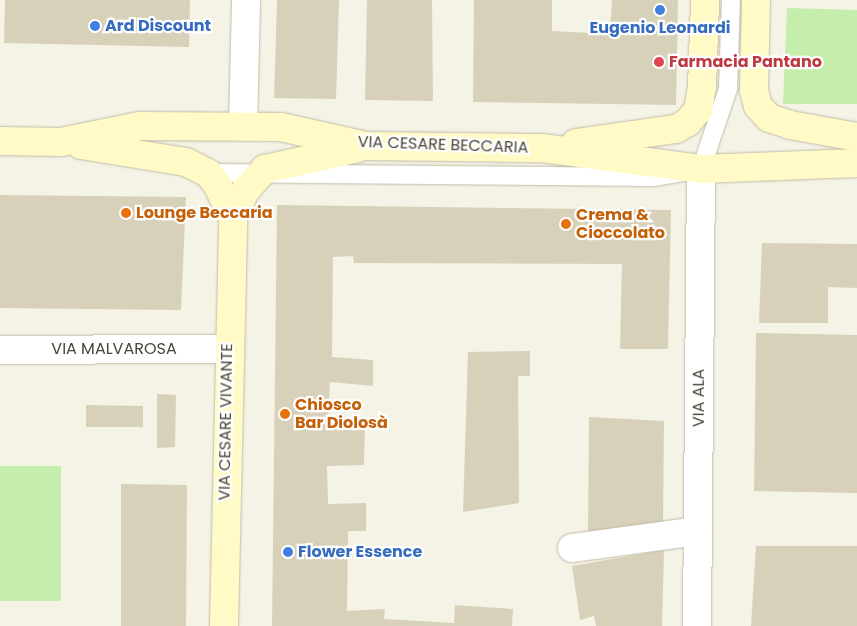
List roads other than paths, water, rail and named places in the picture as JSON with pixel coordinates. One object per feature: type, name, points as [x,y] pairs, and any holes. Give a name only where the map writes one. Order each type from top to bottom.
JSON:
[{"type":"main road","points":[[542,148],[676,129],[698,110],[704,0]]},
{"type":"main road","points":[[756,0],[754,90],[758,106],[769,118],[790,125],[857,137]]},
{"type":"main road","name":"VIA CESARE BECCARIA","points":[[0,141],[61,142],[140,126],[243,126],[281,127],[366,146],[542,148],[701,169],[857,163]]},
{"type":"main road","points":[[61,142],[186,162],[208,173],[233,218]]},
{"type":"main road","points":[[233,218],[254,177],[282,163],[366,146]]},
{"type":"main road","name":"VIA CESARE VIVANTE","points":[[224,626],[227,348],[233,218]]},
{"type":"street","points":[[243,126],[246,0]]},
{"type":"street","name":"VIA ALA","points":[[698,626],[701,169]]},
{"type":"street","name":"VIA MALVAROSA","points":[[0,350],[227,348]]},
{"type":"street","points":[[572,548],[698,531]]},
{"type":"lane","points":[[208,173],[254,177],[655,177],[701,169],[728,89],[731,0]]},
{"type":"place","name":"Eugenio Leonardi","points":[[660,10]]},
{"type":"place","name":"Ard Discount","points":[[95,26]]},
{"type":"place","name":"Farmacia Pantano","points":[[659,62]]},
{"type":"place","name":"Lounge Beccaria","points":[[126,213]]},
{"type":"place","name":"Crema & Cioccolato","points":[[566,224]]},
{"type":"place","name":"Chiosco Bar Diolosà","points":[[285,414]]},
{"type":"place","name":"Flower Essence","points":[[288,552]]}]
